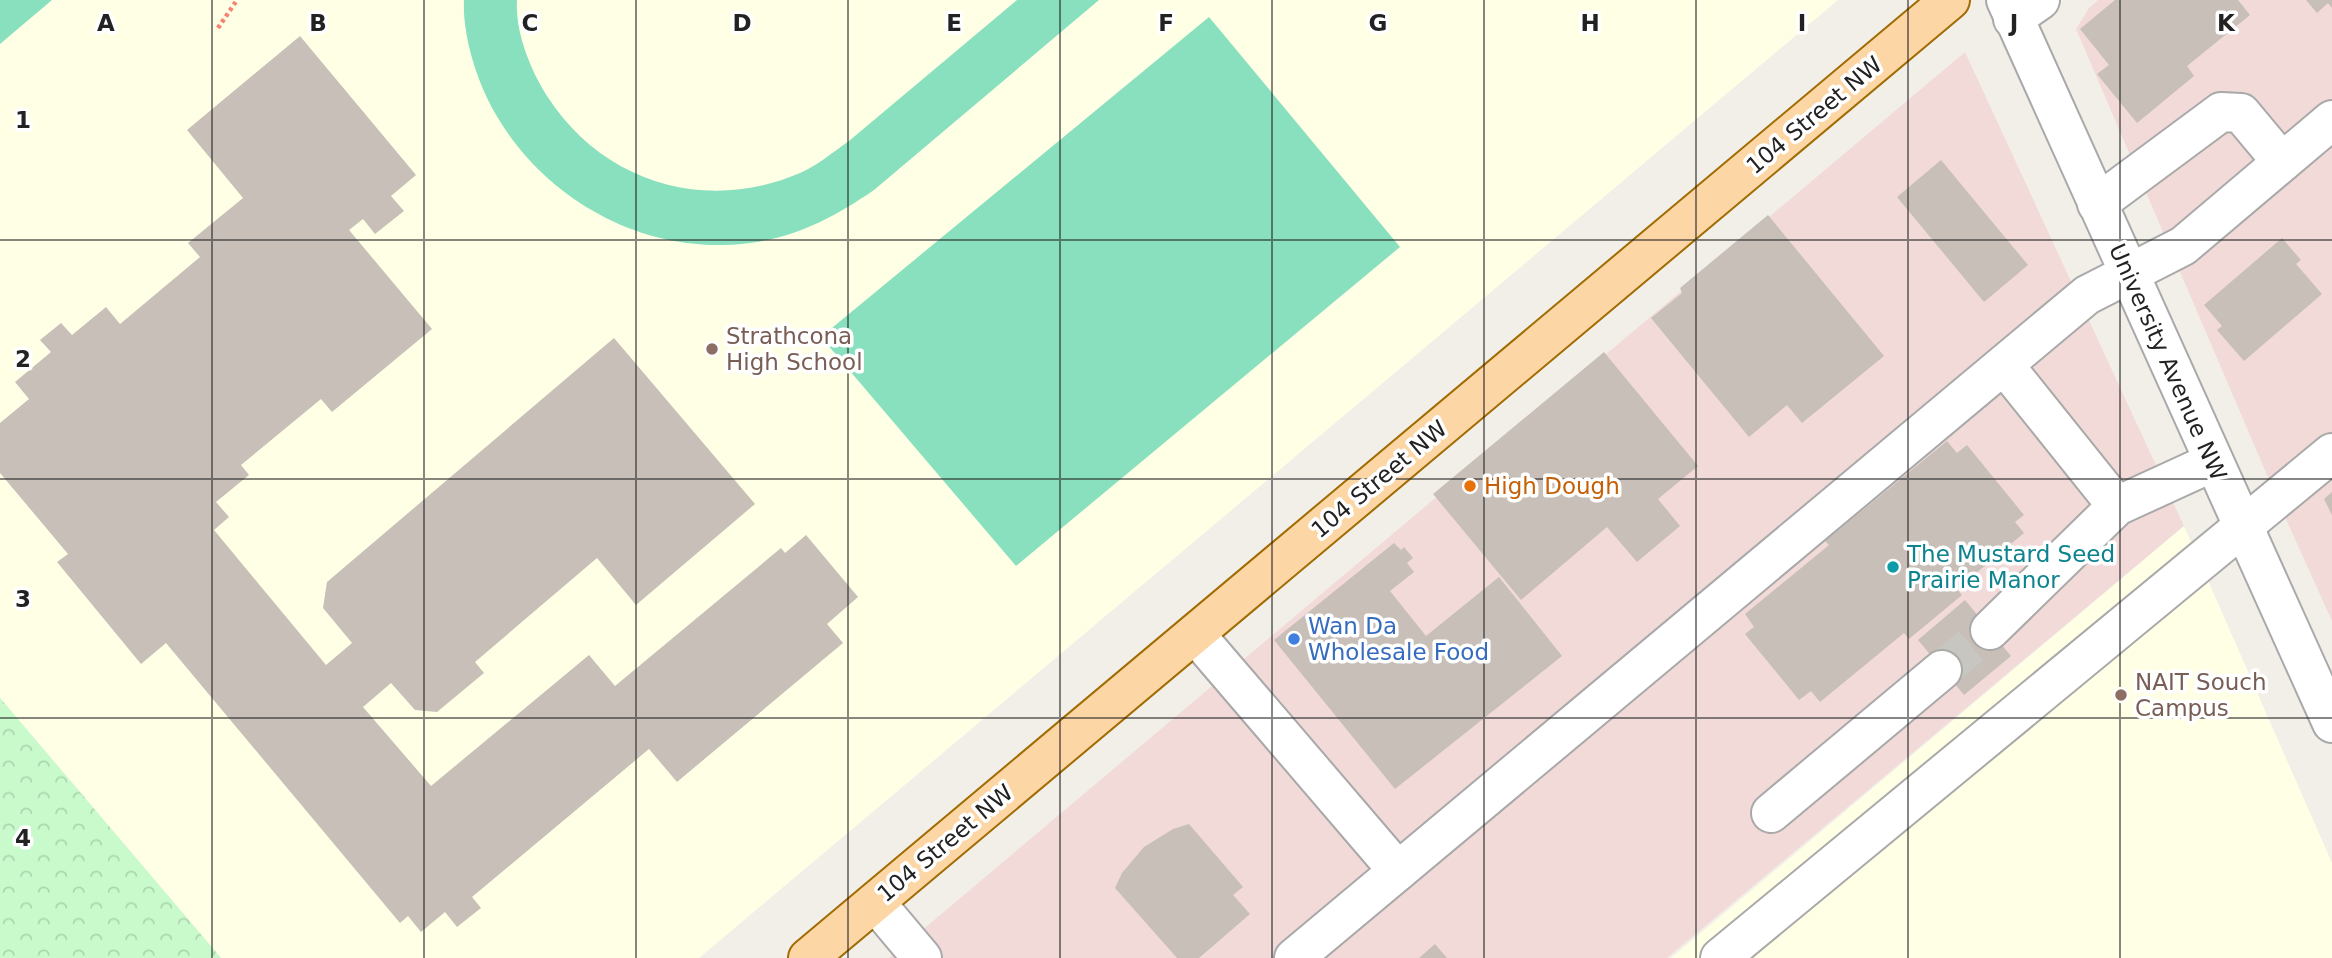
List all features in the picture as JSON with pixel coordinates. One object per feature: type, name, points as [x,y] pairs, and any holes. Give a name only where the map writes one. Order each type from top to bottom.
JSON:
[{"type":"main road","name":"104 Street NW","points":[[808,958],[1950,0]]},
{"type":"street","name":"University Avenue NW","points":[[2020,6],[2097,204],[2332,723]]},
{"type":"street","points":[[2097,204],[2221,112],[2241,113],[2282,162]]},
{"type":"street","points":[[1294,958],[2088,295],[2183,246],[2332,120]]},
{"type":"street","points":[[2004,365],[2117,506]]},
{"type":"street","points":[[1720,958],[2332,453]]},
{"type":"street","points":[[1990,630],[2117,506],[2213,462]]},
{"type":"street","points":[[1195,634],[1398,871]]},
{"type":"street","points":[[1771,813],[1942,670]]},
{"type":"street","points":[[875,902],[922,958]]},
{"type":"path","points":[[218,28],[237,0]]},
{"type":"shaded area","name":"Strathcona High School","points":[[0,0],[1838,0],[699,958],[221,958],[0,698]]},
{"type":"shaded area","points":[[2098,0],[2332,0],[2332,621],[2076,29],[2089,8]]},
{"type":"shaded area","points":[[1965,52],[2184,526],[1667,958],[889,958]]},
{"type":"shaded area","name":"NAIT Souch Campus","points":[[2184,526],[2332,863],[2332,958],[1671,958]]},
{"type":"green space","points":[[0,0],[52,0],[0,44]]},
{"type":"green space","points":[[464,0],[517,0],[521,37],[541,85],[570,126],[596,150],[626,169],[658,182],[693,189],[728,190],[764,185],[800,173],[819,163],[1017,0],[1099,0],[874,190],[856,202],[821,222],[784,236],[744,244],[722,245],[680,242],[639,232],[601,215],[566,193],[534,165],[508,133],[487,97],[468,44]]},
{"type":"green space","points":[[1209,17],[1400,247],[1016,566],[821,337]]},
{"type":"green space","points":[[0,698],[221,958],[0,958]]},
{"type":"building","points":[[2115,0],[2238,0],[2250,15],[2187,66],[2194,76],[2137,123],[2097,74],[2109,65],[2080,29]]},
{"type":"building","points":[[2306,0],[2332,0],[2332,8],[2328,3],[2317,13]]},
{"type":"building","points":[[300,36],[416,175],[391,196],[404,211],[375,234],[363,219],[349,230],[432,329],[332,412],[321,399],[241,465],[249,475],[216,502],[229,517],[214,530],[326,665],[352,643],[323,608],[327,582],[614,338],[755,504],[636,605],[597,558],[475,662],[484,673],[437,712],[415,710],[391,683],[363,707],[431,786],[589,655],[615,686],[781,548],[785,553],[806,535],[858,597],[827,624],[843,643],[677,782],[649,749],[472,897],[481,908],[457,927],[445,912],[421,932],[408,916],[400,923],[166,643],[141,664],[57,562],[68,554],[0,473],[0,423],[29,399],[15,382],[51,352],[40,340],[61,323],[72,335],[106,307],[120,324],[200,257],[188,243],[243,198],[187,130]]},
{"type":"building","points":[[1941,160],[2028,265],[1984,302],[1897,197]]},
{"type":"building","points":[[1768,215],[1884,356],[1802,423],[1787,405],[1749,437],[1651,318],[1682,293],[1680,288]]},
{"type":"building","points":[[2282,238],[2301,260],[2296,264],[2322,294],[2244,361],[2217,330],[2222,326],[2204,305]]},
{"type":"building","points":[[1604,352],[1698,466],[1658,499],[1680,526],[1637,562],[1607,527],[1521,600],[1433,494]]},
{"type":"building","name":"The Mustard Seed Prairie Manor","points":[[1947,441],[1957,453],[1967,445],[2024,515],[2015,522],[2024,533],[1957,589],[1962,595],[1909,639],[1904,633],[1820,702],[1811,691],[1799,700],[1745,634],[1754,627],[1745,614],[1829,545],[1825,541]]},
{"type":"building","points":[[2332,492],[2332,515],[2324,499]]},
{"type":"building","points":[[1394,543],[1401,550],[1404,547],[1413,558],[1407,563],[1414,572],[1390,591],[1426,636],[1499,577],[1562,656],[1395,789],[1274,640]]},
{"type":"building","name":"The Mustard Seed Prairie Manor","points":[[1965,600],[2011,656],[1964,695],[1918,640]]},
{"type":"building","points":[[1189,824],[1243,887],[1233,895],[1250,914],[1199,958],[1177,958],[1115,888],[1122,873],[1144,847],[1173,829]]},
{"type":"building","points":[[1435,944],[1447,958],[1419,958]]},
{"type":"tunnel","points":[[1942,670],[1990,630]]},
{"type":"place","name":"Strathcona High School","points":[[712,349]]},
{"type":"place","name":"High Dough","points":[[1470,486]]},
{"type":"place","name":"The Mustard Seed Prairie Manor","points":[[1893,567]]},
{"type":"place","name":"Wan Da Wholesale Food","points":[[1294,639]]},
{"type":"place","name":"NAIT Souch Campus","points":[[2121,695]]}]
